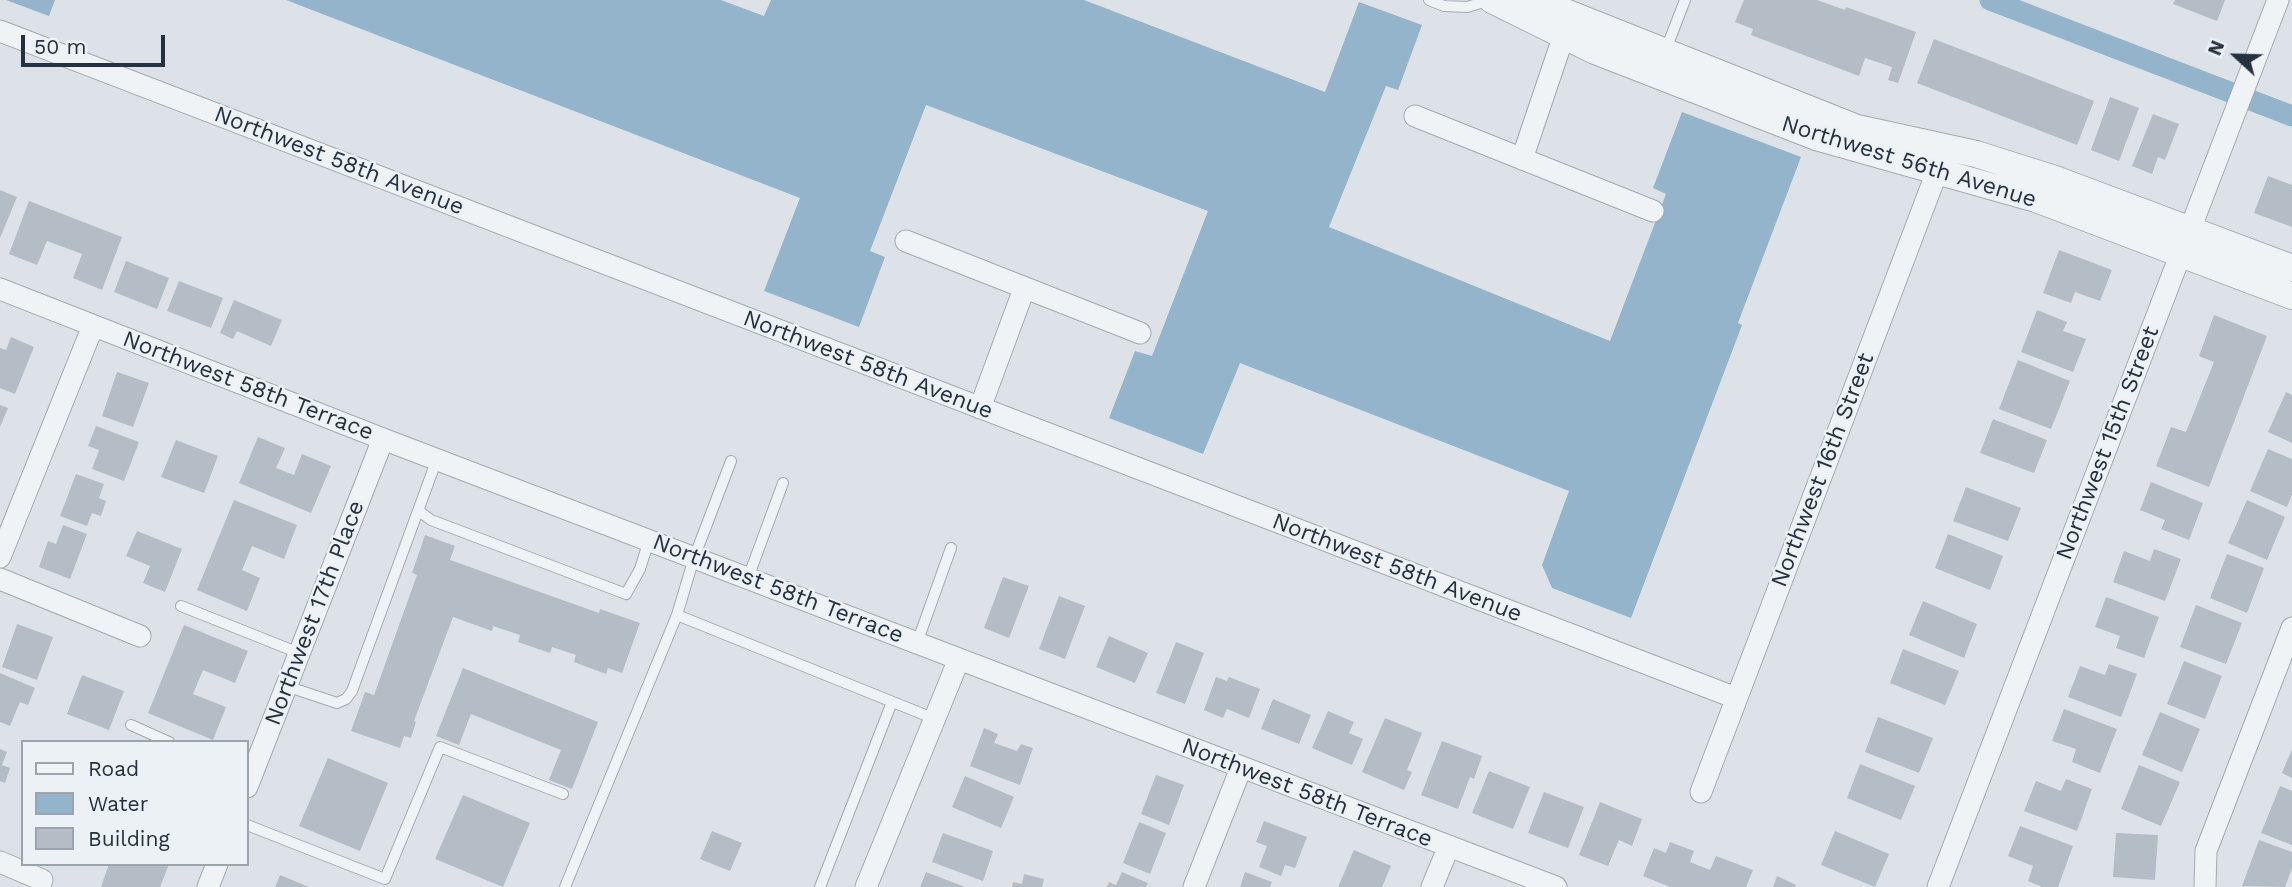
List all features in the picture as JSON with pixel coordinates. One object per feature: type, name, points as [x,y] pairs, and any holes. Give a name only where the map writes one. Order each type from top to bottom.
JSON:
[{"type":"street","name":"Northwest 56th Avenue","points":[[1491,0],[1567,25],[1665,52],[1942,160]]},
{"type":"street","name":"Northwest 56th Avenue","points":[[1535,0],[1607,56],[1816,137],[1942,160],[1976,154],[2055,179],[2292,296]]},
{"type":"street","name":"Northwest 15th Street","points":[[1938,887],[2278,0]]},
{"type":"street","points":[[1522,159],[1567,25]]},
{"type":"street","name":"Northwest 58th Avenue","points":[[0,31],[1737,698]]},
{"type":"street","points":[[1415,116],[1653,211]]},
{"type":"street","name":"Northwest 16th Street","points":[[1700,792],[1942,160]]},
{"type":"street","points":[[906,241],[1140,333]]},
{"type":"street","name":"Northwest 56th Avenue","points":[[2185,241],[2292,268]]},
{"type":"street","name":"Northwest 58th Terrace","points":[[0,289],[383,439],[1556,887]]},
{"type":"street","points":[[980,408],[1024,289]]},
{"type":"street","points":[[0,557],[93,326]]},
{"type":"street","name":"Northwest 17th Place","points":[[248,779],[383,439]]},
{"type":"street","points":[[0,579],[141,636]]},
{"type":"street","points":[[2205,887],[2206,851],[2292,628]]},
{"type":"street","points":[[866,887],[959,659]]},
{"type":"street","points":[[1194,887],[1241,768]]},
{"type":"street","points":[[1432,887],[1448,846]]},
{"type":"street","points":[[0,862],[43,880]]},
{"type":"street","points":[[208,887],[215,866]]},
{"type":"lane","points":[[1429,0],[1444,6],[1467,7],[1491,0]]},
{"type":"lane","points":[[1665,52],[1685,0]]},
{"type":"lane","points":[[286,686],[337,703],[346,699],[352,691],[437,459]]},
{"type":"lane","points":[[565,887],[677,615],[694,558],[731,461]]},
{"type":"lane","points":[[748,578],[783,483]]},
{"type":"lane","points":[[419,511],[431,520],[626,594],[640,569],[649,540]]},
{"type":"lane","points":[[917,643],[951,548]]},
{"type":"lane","points":[[181,606],[299,653]]},
{"type":"lane","points":[[677,615],[935,719]]},
{"type":"lane","points":[[820,887],[892,702]]},
{"type":"lane","points":[[131,725],[165,740]]},
{"type":"lane","points":[[248,825],[385,879],[440,747],[564,794]]},
{"type":"water","points":[[6,0],[55,0],[49,16]]},
{"type":"water","points":[[286,0],[721,0],[764,16],[771,0],[1084,0],[1325,92],[1359,2],[1422,25],[1398,90],[1386,86],[1329,227],[1610,341],[1666,194],[1653,188],[1682,112],[1801,157],[1738,323],[1742,325],[1631,618],[1552,588],[1542,565],[1569,491],[1240,363],[1203,454],[1109,418],[1135,351],[1152,356],[1208,211],[926,105],[870,251],[885,257],[859,327],[764,291],[800,198]]},
{"type":"building","points":[[1744,0],[1817,0],[1845,10],[1846,7],[1916,32],[1898,83],[1888,80],[1892,67],[1865,58],[1859,76],[1751,35],[1753,29],[1735,22]]},
{"type":"building","points":[[2175,0],[2225,0],[2217,21],[2173,4]]},
{"type":"building","points":[[1934,39],[2094,101],[2077,145],[1917,83]]},
{"type":"building","points":[[2110,97],[2139,108],[2119,161],[2091,150]]},
{"type":"building","points":[[2153,114],[2179,124],[2165,160],[2158,157],[2152,174],[2132,166]]},
{"type":"building","points":[[2268,176],[2292,185],[2292,227],[2254,213]]},
{"type":"building","points":[[0,190],[17,197],[0,238]]},
{"type":"building","points":[[29,201],[122,237],[102,290],[73,278],[82,254],[47,241],[37,265],[9,254]]},
{"type":"building","points":[[2059,250],[2112,270],[2100,301],[2075,292],[2071,303],[2043,293]]},
{"type":"building","points":[[126,261],[169,278],[157,309],[114,292]]},
{"type":"building","points":[[179,281],[223,298],[211,328],[167,311]]},
{"type":"building","points":[[234,300],[282,320],[271,346],[237,331],[233,339],[220,333]]},
{"type":"building","points":[[2037,310],[2067,322],[2063,331],[2086,339],[2073,372],[2021,352]]},
{"type":"building","points":[[2214,315],[2267,336],[2209,487],[2156,466],[2171,427],[2186,432],[2214,362],[2199,356]]},
{"type":"building","points":[[11,337],[34,347],[15,394],[0,388],[0,348],[6,350]]},
{"type":"building","points":[[2018,360],[2070,381],[2051,429],[1999,409]]},
{"type":"building","points":[[117,372],[149,383],[133,427],[102,416]]},
{"type":"building","points":[[2286,392],[2292,395],[2292,443],[2268,432]]},
{"type":"building","points":[[0,405],[8,408],[0,427]]},
{"type":"building","points":[[1993,419],[2047,440],[2034,473],[1980,453]]},
{"type":"building","points":[[96,426],[139,442],[124,481],[92,469],[99,450],[88,446]]},
{"type":"building","points":[[258,437],[285,448],[276,468],[294,475],[302,454],[331,466],[311,513],[239,483]]},
{"type":"building","points":[[176,440],[218,456],[204,493],[161,477]]},
{"type":"building","points":[[2268,449],[2292,459],[2292,495],[2287,507],[2250,491]]},
{"type":"building","points":[[76,474],[104,484],[99,498],[106,501],[101,516],[92,513],[87,526],[60,516]]},
{"type":"building","points":[[2151,482],[2203,503],[2189,540],[2161,529],[2165,520],[2140,510]]},
{"type":"building","points":[[1966,487],[2021,508],[2008,541],[1953,521]]},
{"type":"building","points":[[234,500],[297,525],[284,559],[252,546],[242,570],[260,578],[247,611],[197,590]]},
{"type":"building","points":[[2247,500],[2285,517],[2267,560],[2228,543]]},
{"type":"building","points":[[63,525],[87,534],[70,579],[39,567],[48,541],[56,544]]},
{"type":"building","points":[[137,531],[182,549],[165,592],[143,583],[150,566],[126,556]]},
{"type":"building","points":[[1948,534],[2003,556],[1990,590],[1935,568]]},
{"type":"building","points":[[425,535],[455,546],[450,560],[599,613],[600,609],[640,623],[622,673],[608,668],[606,674],[574,662],[576,655],[552,647],[550,653],[518,642],[520,635],[493,626],[492,631],[453,617],[414,721],[416,722],[411,738],[404,736],[400,748],[351,731],[365,692],[374,695],[417,575],[412,573]]},
{"type":"building","points":[[2154,549],[2181,559],[2165,601],[2113,582],[2124,551],[2150,561]]},
{"type":"building","points":[[2227,554],[2264,568],[2247,613],[2210,598]]},
{"type":"building","points":[[1003,577],[1029,586],[1009,638],[984,628]]},
{"type":"building","points":[[1059,596],[1085,606],[1065,659],[1039,649]]},
{"type":"building","points":[[2106,597],[2159,617],[2144,658],[2116,648],[2120,636],[2095,627]]},
{"type":"building","points":[[1923,601],[1977,624],[1964,658],[1909,635]]},
{"type":"building","points":[[2196,605],[2242,623],[2226,664],[2180,647]]},
{"type":"building","points":[[17,624],[53,637],[37,680],[2,667]]},
{"type":"building","points":[[184,625],[248,651],[235,683],[203,670],[193,694],[226,707],[213,740],[148,713]]},
{"type":"building","points":[[1109,636],[1148,653],[1135,683],[1096,667]]},
{"type":"building","points":[[1176,642],[1204,653],[1185,704],[1156,693]]},
{"type":"building","points":[[1903,649],[1959,671],[1945,705],[1890,683]]},
{"type":"building","points":[[2184,661],[2222,676],[2205,719],[2167,704]]},
{"type":"building","points":[[2109,664],[2137,674],[2121,717],[2068,697],[2080,666],[2105,675]]},
{"type":"building","points":[[463,668],[598,722],[572,789],[549,780],[561,750],[471,714],[459,745],[436,736]]},
{"type":"building","points":[[0,673],[35,688],[28,705],[20,702],[10,726],[0,722]]},
{"type":"building","points":[[82,675],[124,691],[109,730],[67,714]]},
{"type":"building","points":[[1216,677],[1227,681],[1229,677],[1260,689],[1249,718],[1227,709],[1223,718],[1204,710]]},
{"type":"building","points":[[1273,699],[1311,715],[1299,744],[1261,729]]},
{"type":"building","points":[[2064,709],[2117,729],[2100,773],[2072,762],[2076,749],[2052,741]]},
{"type":"building","points":[[1328,711],[1354,722],[1349,733],[1363,739],[1352,765],[1312,748]]},
{"type":"building","points":[[2160,712],[2200,729],[2182,772],[2142,755]]},
{"type":"building","points":[[1878,717],[1933,738],[1919,773],[1865,752]]},
{"type":"building","points":[[1385,718],[1422,733],[1407,770],[1412,772],[1404,790],[1362,772]]},
{"type":"building","points":[[984,728],[998,734],[994,743],[1017,751],[1021,744],[1033,748],[1020,785],[970,766]]},
{"type":"building","points":[[1442,741],[1482,756],[1474,779],[1470,777],[1458,809],[1421,795]]},
{"type":"building","points":[[0,749],[7,752],[2,765],[10,768],[5,783],[0,781]]},
{"type":"building","points":[[2292,749],[2292,778],[2282,773]]},
{"type":"building","points":[[328,758],[388,783],[360,851],[299,826]]},
{"type":"building","points":[[1860,764],[1915,786],[1901,820],[1847,798]]},
{"type":"building","points":[[2139,765],[2180,782],[2161,826],[2121,809]]},
{"type":"building","points":[[1489,771],[1530,787],[1513,829],[1472,813]]},
{"type":"building","points":[[1156,775],[1184,785],[1169,825],[1141,814]]},
{"type":"building","points":[[965,776],[1014,797],[1001,828],[952,807]]},
{"type":"building","points":[[2066,779],[2092,789],[2077,831],[2024,811],[2036,781],[2061,791]]},
{"type":"building","points":[[2280,786],[2292,791],[2292,845],[2261,833]]},
{"type":"building","points":[[1544,792],[1584,807],[1568,848],[1528,833]]},
{"type":"building","points":[[463,795],[530,823],[503,887],[435,859]]},
{"type":"building","points":[[1600,802],[1642,819],[1632,846],[1619,840],[1608,866],[1579,855]]},
{"type":"building","points":[[1264,821],[1307,837],[1295,868],[1285,865],[1281,876],[1259,867],[1267,846],[1256,842]]},
{"type":"building","points":[[1139,822],[1166,833],[1150,874],[1123,863]]},
{"type":"building","points":[[2020,826],[2073,846],[2058,887],[2042,887],[2028,881],[2033,866],[2008,856]]},
{"type":"building","points":[[712,831],[742,843],[730,871],[700,859]]},
{"type":"building","points":[[1835,831],[1889,854],[1875,887],[1821,865]]},
{"type":"building","points":[[943,833],[993,851],[983,881],[932,862]]},
{"type":"building","points":[[2116,833],[2158,835],[2155,880],[2113,877]]},
{"type":"building","points":[[2259,840],[2292,852],[2292,868],[2285,887],[2242,886]]},
{"type":"building","points":[[1670,842],[1694,851],[1690,862],[1710,870],[1716,856],[1753,870],[1746,887],[1670,887],[1643,876],[1654,848],[1666,853]]},
{"type":"building","points":[[1354,850],[1391,866],[1382,887],[1338,887]]},
{"type":"building","points":[[108,866],[168,866],[160,887],[101,887]]},
{"type":"building","points":[[926,872],[965,887],[920,887]]},
{"type":"building","points":[[1122,872],[1148,883],[1146,887],[1107,887],[1109,882],[1116,885]]},
{"type":"building","points":[[1245,872],[1272,882],[1270,887],[1240,887]]},
{"type":"building","points":[[1024,874],[1044,879],[1042,887],[1012,887],[1013,882],[1022,884]]},
{"type":"building","points":[[280,875],[309,887],[275,887]]},
{"type":"building","points":[[1777,876],[1796,885],[1795,887],[1773,887]]},
{"type":"waterway","points":[[1990,0],[2292,116]]}]
